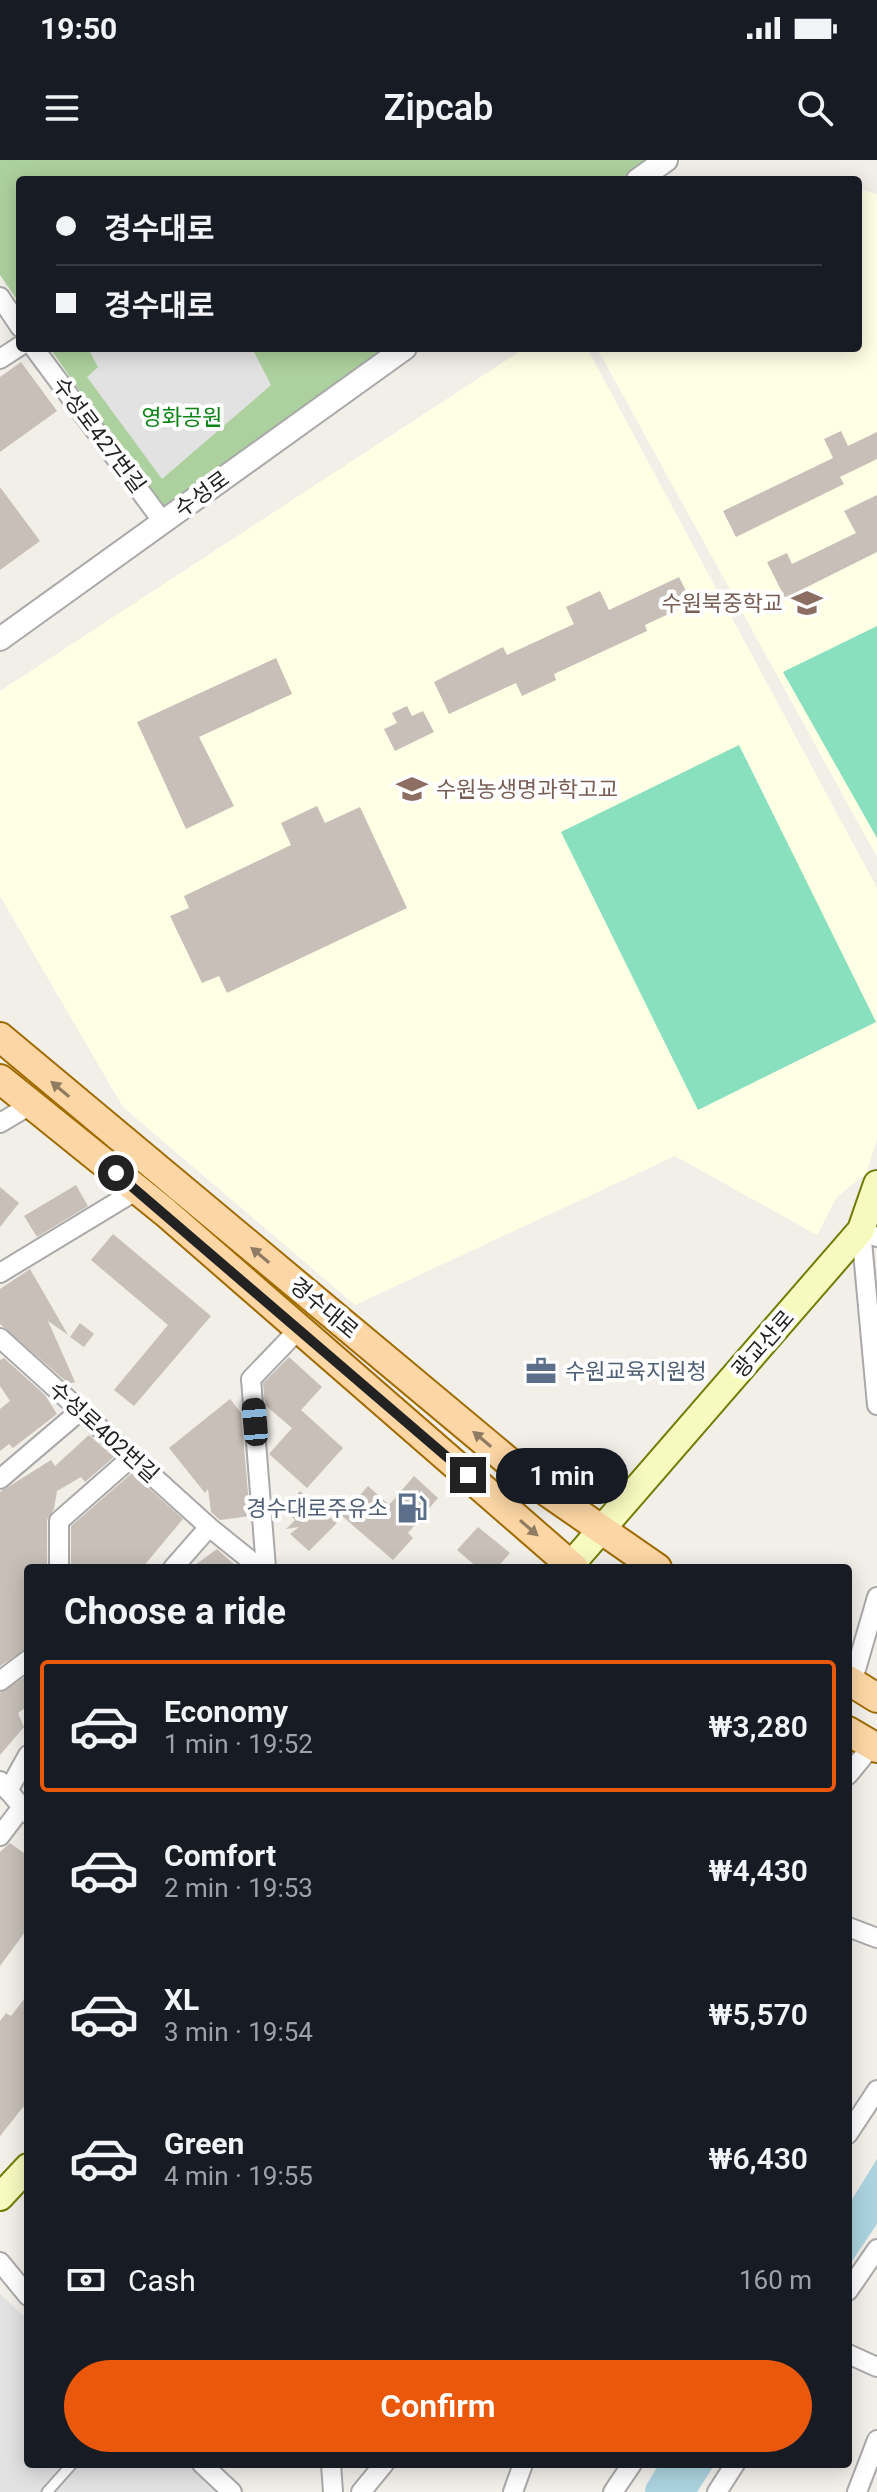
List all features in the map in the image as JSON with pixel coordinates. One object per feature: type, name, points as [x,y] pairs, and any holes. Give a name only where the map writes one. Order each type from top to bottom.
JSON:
[{"type":"main road","name":"경수대로","points":[[0,1037],[533,1482],[651,1564]]},
{"type":"main road","name":"경수대로","points":[[0,1079],[137,1190],[568,1564]]},
{"type":"main road","name":"광교산로","points":[[574,1564],[869,1234],[877,1184]]},
{"type":"main road","points":[[852,1683],[877,1698]]},
{"type":"main road","points":[[852,1733],[875,1747]]},
{"type":"main road","points":[[0,2197],[24,2171]]},
{"type":"street","points":[[644,176],[666,160]]},
{"type":"street","points":[[0,297],[16,321]]},
{"type":"street","name":"수성로427번길","points":[[37,352],[163,522]]},
{"type":"street","name":"수성로","points":[[0,639],[399,352]]},
{"type":"street","points":[[0,1123],[32,1104]]},
{"type":"street","points":[[0,1273],[137,1190]]},
{"type":"street","points":[[869,1234],[877,1405]]},
{"type":"street","points":[[263,1564],[251,1379],[299,1329]]},
{"type":"street","name":"수성로402번길","points":[[0,1338],[209,1527],[258,1564]]},
{"type":"street","points":[[0,1479],[80,1411]]},
{"type":"street","points":[[59,1564],[59,1521],[132,1457]]},
{"type":"street","points":[[177,1564],[209,1527]]},
{"type":"street","points":[[852,1676],[877,1597]]},
{"type":"street","points":[[0,1681],[24,1663]]},
{"type":"street","points":[[852,1771],[875,1747]]},
{"type":"street","points":[[24,1760],[4,1786],[24,1809]]},
{"type":"street","points":[[0,1836],[24,1811]]},
{"type":"street","points":[[852,1929],[877,1938]]},
{"type":"street","points":[[852,2128],[877,2090]]},
{"type":"street","points":[[852,2285],[877,2249]]},
{"type":"street","points":[[0,2262],[24,2291]]},
{"type":"street","points":[[852,2356],[877,2367]]},
{"type":"street","points":[[857,2492],[877,2440]]},
{"type":"street","points":[[206,2468],[232,2492]]},
{"type":"street","points":[[331,2468],[333,2492]]},
{"type":"street","points":[[361,2492],[381,2468]]},
{"type":"street","points":[[513,2492],[522,2468]]},
{"type":"street","points":[[613,2492],[629,2468]]},
{"type":"street","points":[[717,2492],[732,2468]]},
{"type":"lane","points":[[47,2492],[68,2468]]},
{"type":"shaded area","name":"수원북중학교","points":[[862,190],[877,194],[877,857],[599,352],[862,352]]},
{"type":"shaded area","points":[[90,352],[254,352],[271,385],[162,479],[87,377],[98,367]]},
{"type":"shaded area","name":"수원농생명과학고교","points":[[519,352],[589,352],[877,888],[877,1139],[866,1174],[837,1197],[817,1235],[675,1156],[355,1305],[123,1107],[0,896],[0,691]]},
{"type":"shaded area","points":[[0,2294],[24,2316],[24,2468],[191,2468],[217,2492],[0,2492]]},
{"type":"green space","points":[[0,160],[647,160],[625,176],[16,176],[16,298],[0,275]]},
{"type":"green space","name":"영화공원","points":[[53,352],[387,352],[165,515]]},
{"type":"green space","points":[[877,626],[877,838],[783,672]]},
{"type":"green space","points":[[739,745],[876,1022],[698,1110],[561,832]]},
{"type":"water","points":[[877,2159],[877,2224],[852,2261],[852,2200]]},
{"type":"water","points":[[684,2468],[712,2468],[697,2492],[669,2492]]},
{"type":"building","points":[[21,362],[57,411],[0,452],[0,377]]},
{"type":"building","points":[[841,431],[848,446],[877,432],[877,459],[840,477],[844,484],[736,537],[723,511],[833,458],[824,439]]},
{"type":"building","points":[[0,487],[40,541],[0,570]]},
{"type":"building","points":[[877,495],[877,552],[785,598],[767,562],[787,553],[792,564],[856,533],[844,511]]},
{"type":"building","points":[[679,577],[692,603],[645,625],[647,631],[554,674],[556,680],[522,696],[516,683],[449,714],[434,682],[503,647],[507,655],[574,624],[566,607],[600,591],[609,610]]},
{"type":"building","points":[[276,658],[292,694],[199,737],[234,806],[186,829],[137,722]]},
{"type":"building","points":[[407,706],[412,716],[423,711],[434,732],[395,751],[384,729],[397,723],[392,713]]},
{"type":"building","points":[[317,806],[325,823],[360,807],[407,908],[227,993],[219,976],[202,983],[170,916],[189,908],[184,896],[291,845],[281,823]]},
{"type":"building","points":[[76,1185],[88,1206],[37,1237],[24,1216]]},
{"type":"building","points":[[0,1187],[19,1203],[0,1227]]},
{"type":"building","points":[[113,1234],[211,1316],[134,1406],[114,1390],[168,1325],[91,1260]]},
{"type":"building","points":[[30,1269],[68,1335],[48,1321],[75,1382],[69,1384],[0,1324],[0,1289]]},
{"type":"building","points":[[80,1323],[94,1334],[84,1347],[70,1337]]},
{"type":"building","points":[[289,1357],[322,1387],[301,1410],[343,1448],[307,1488],[269,1454],[292,1428],[265,1405],[263,1383]]},
{"type":"building","points":[[4,1358],[45,1395],[57,1414],[13,1448],[9,1444],[0,1451],[0,1409],[10,1401],[0,1386],[0,1360]]},
{"type":"building","points":[[230,1399],[241,1413],[250,1516],[220,1520],[211,1512],[208,1489],[205,1493],[169,1448]]},
{"type":"building","points":[[89,1435],[114,1457],[85,1482],[81,1477],[57,1491],[54,1509],[47,1520],[47,1564],[24,1564],[24,1651],[0,1666],[0,1492],[51,1460],[55,1466]]},
{"type":"building","points":[[132,1473],[183,1519],[145,1564],[71,1564],[71,1526]]},
{"type":"building","points":[[414,1476],[438,1498],[408,1533],[413,1538],[393,1560],[342,1516],[368,1486],[389,1505]]},
{"type":"building","points":[[300,1491],[337,1523],[309,1551],[290,1534],[299,1527],[286,1529],[295,1520],[284,1509]]},
{"type":"building","points":[[478,1527],[510,1553],[500,1564],[473,1564],[457,1550]]},
{"type":"building","points":[[217,1549],[234,1564],[196,1564]]},
{"type":"building","points":[[24,1678],[24,1709],[18,1713],[24,1727],[0,1755],[0,1693]]},
{"type":"building","points":[[10,1843],[24,1853],[24,1933],[0,1966],[0,1852]]},
{"type":"building","points":[[24,1999],[24,2106],[0,2136],[0,2021],[6,2013],[11,2016]]},
{"type":"waterway","points":[[662,2492],[677,2468]]},
{"type":"place","name":"수원북중학교","points":[[807,603]]},
{"type":"place","name":"수원농생명과학고교","points":[[412,789]]},
{"type":"place","name":"수원교육지원청","points":[[541,1371]]},
{"type":"place","name":"경수대로주유소","points":[[412,1508]]},
{"type":"route","points":[[116,1173],[468,1475]]}]
